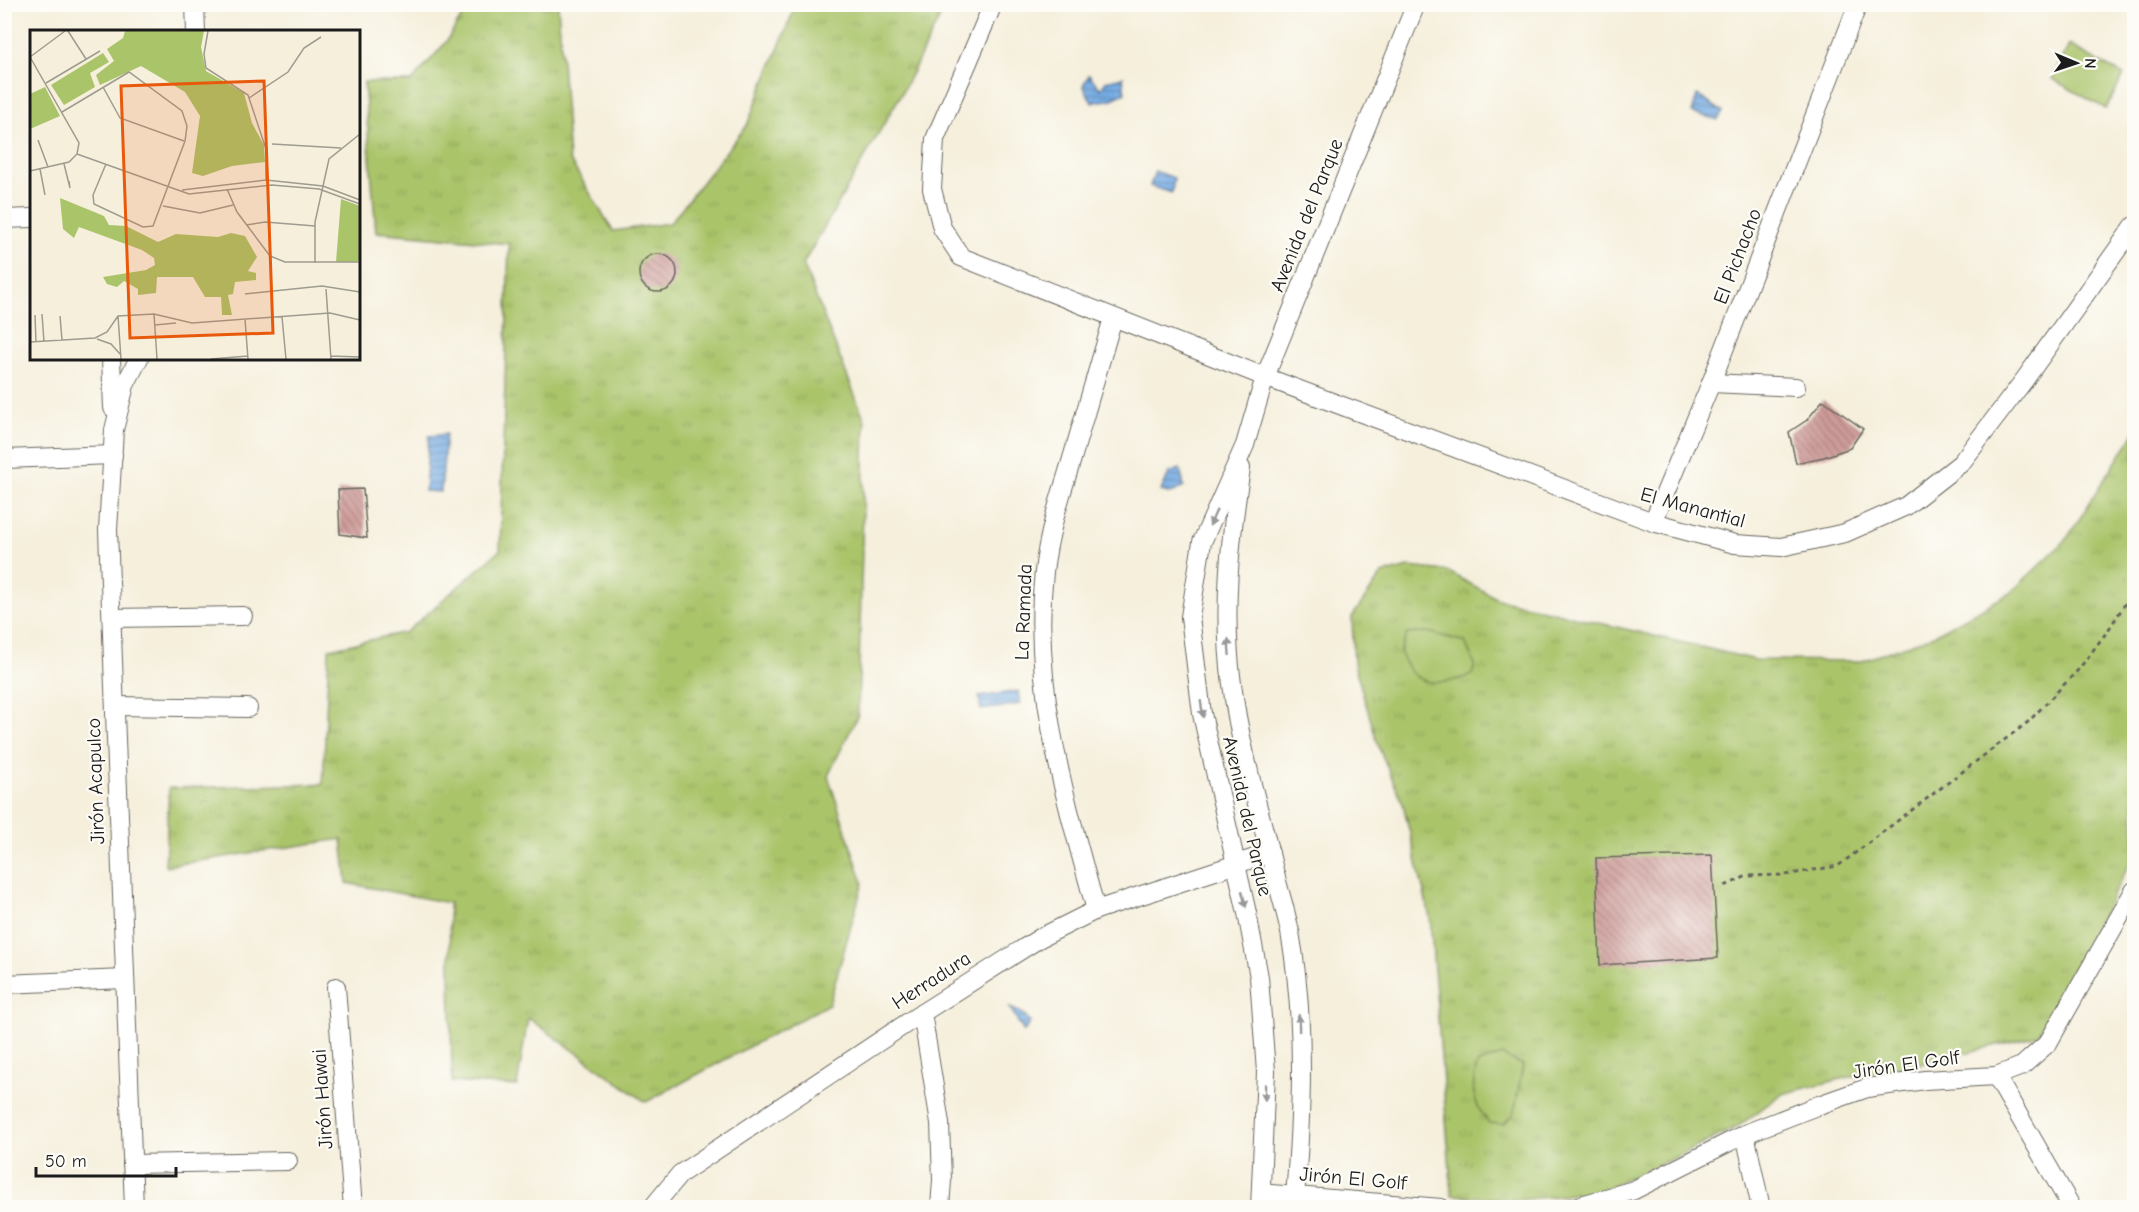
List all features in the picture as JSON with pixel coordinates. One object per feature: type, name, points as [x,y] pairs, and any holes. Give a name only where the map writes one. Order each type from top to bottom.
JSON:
[{"type":"street","points":[[195,4],[196,30]]},
{"type":"street","name":"El Manantial","points":[[993,4],[935,139],[932,189],[942,228],[961,257],[1265,377],[1653,522],[1736,544],[1781,547],[1845,533],[1906,506],[1960,463],[2025,379],[2134,226]]},
{"type":"street","name":"Avenida del Parque","points":[[1261,1200],[1266,1072],[1263,1009],[1254,945],[1202,714],[1190,617],[1202,542],[1245,445],[1265,377],[1416,4]]},
{"type":"street","name":"El Pichacho","points":[[1653,522],[1711,383],[1858,4]]},
{"type":"street","points":[[4,219],[30,218]]},
{"type":"street","name":"La Ramada","points":[[1096,910],[1062,786],[1045,684],[1042,626],[1044,571],[1055,515],[1113,318]]},
{"type":"street","points":[[111,360],[114,430]]},
{"type":"street","name":"Jirón Acapulco","points":[[134,1208],[108,530],[114,430],[125,385],[138,360]]},
{"type":"street","points":[[1711,383],[1796,387]]},
{"type":"street","name":"Avenida del Parque","points":[[1245,445],[1231,536],[1227,618],[1232,684],[1245,750],[1290,931],[1299,1004],[1300,1092],[1294,1202]]},
{"type":"street","points":[[4,459],[112,455]]},
{"type":"street","points":[[112,618],[243,616]]},
{"type":"street","points":[[115,706],[248,708]]},
{"type":"street","name":"Herradura","points":[[652,1208],[680,1174],[922,1013],[1040,938],[1096,910],[1270,853]]},
{"type":"street","name":"Jirón El Golf","points":[[1571,1208],[1634,1190],[1745,1134],[1867,1088],[1925,1080],[1996,1076],[2022,1066],[2048,1043],[2134,891]]},
{"type":"street","points":[[4,984],[125,979]]},
{"type":"street","name":"Jirón Hawai","points":[[336,987],[353,1208]]},
{"type":"street","points":[[922,1013],[940,1123],[942,1150],[940,1208]]},
{"type":"street","points":[[1996,1076],[2072,1208]]},
{"type":"street","points":[[1745,1134],[1761,1208]]},
{"type":"street","points":[[132,1164],[288,1161]]},
{"type":"street","points":[[1627,1208],[1634,1190]]},
{"type":"street","name":"Jirón El Golf","points":[[1261,1200],[1441,1208]]},
{"type":"path","points":[[1725,886],[1747,876],[1785,875],[1838,866],[2028,722],[2079,669],[2134,590]]},
{"type":"green space","points":[[469,5],[558,5],[569,159],[613,231],[670,223],[747,125],[796,5],[946,5],[903,91],[803,264],[865,421],[858,715],[828,776],[863,883],[829,1004],[646,1102],[528,1018],[517,1086],[452,1082],[449,903],[347,883],[342,839],[165,866],[169,788],[323,784],[329,649],[406,632],[500,550],[509,244],[376,232],[364,82],[411,82],[446,42]]},
{"type":"green space","points":[[2069,45],[2124,75],[2106,109],[2052,79]]},
{"type":"green space","points":[[2134,433],[2134,856],[2038,1035],[1782,1094],[1737,1127],[1597,1192],[1519,1200],[1452,1195],[1430,918],[1403,804],[1379,748],[1354,664],[1352,617],[1382,574],[1409,567],[1447,571],[1498,599],[1756,660],[1862,661],[1930,637],[2010,593],[2066,540]]},
{"type":"green space","points":[[1428,632],[1465,642],[1475,665],[1472,675],[1450,681],[1433,682],[1418,678],[1412,673],[1400,652],[1407,634]]},
{"type":"green space","points":[[1502,1055],[1523,1065],[1514,1114],[1503,1124],[1489,1123],[1476,1102],[1473,1087],[1475,1072],[1478,1063]]},
{"type":"water","points":[[1089,75],[1101,89],[1106,81],[1123,77],[1125,93],[1112,99],[1092,103],[1083,85]]},
{"type":"water","points":[[1697,95],[1723,112],[1718,120],[1692,113]]},
{"type":"water","points":[[1155,171],[1174,178],[1172,193],[1150,186]]},
{"type":"water","points":[[446,434],[441,492],[425,491],[429,436]]},
{"type":"water","points":[[1180,469],[1184,486],[1171,494],[1161,491],[1169,473]]},
{"type":"water","points":[[1018,691],[1020,704],[981,710],[979,697]]},
{"type":"water","points":[[1010,1008],[1022,1013],[1030,1022],[1024,1032]]},
{"type":"building","points":[[658,254],[671,260],[677,273],[671,286],[658,292],[645,286],[639,273],[645,260]]},
{"type":"building","points":[[1823,400],[1863,429],[1850,448],[1796,463],[1789,432],[1807,420]]},
{"type":"building","points":[[363,489],[367,538],[340,534],[338,490]]},
{"type":"building","points":[[1712,855],[1718,958],[1600,965],[1596,858]]}]
